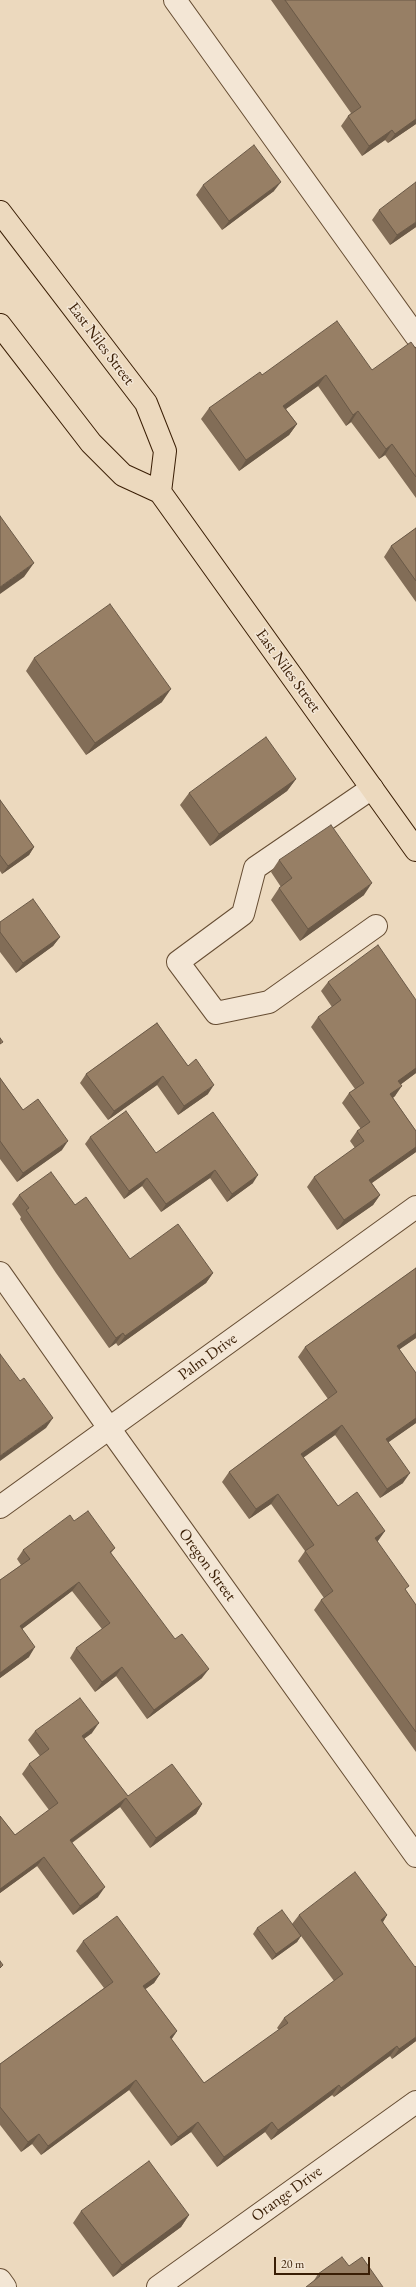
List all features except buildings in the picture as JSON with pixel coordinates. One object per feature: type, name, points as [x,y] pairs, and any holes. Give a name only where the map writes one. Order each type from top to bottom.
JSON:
[{"type":"main road","name":"East Niles Street","points":[[0,212],[146,403],[165,451],[160,492],[416,850]]},
{"type":"main road","points":[[0,325],[91,443],[122,475],[160,492]]},
{"type":"street","points":[[175,0],[416,336]]},
{"type":"street","points":[[372,788],[255,868],[243,914],[178,962],[216,1013],[269,1002],[376,926]]},
{"type":"street","name":"Palm Drive","points":[[0,1506],[416,1208]]},
{"type":"street","name":"Oregon Street","points":[[0,1272],[109,1428],[416,1856]]},
{"type":"street","name":"Orange Drive","points":[[158,2287],[416,2102]]},
{"type":"street","points":[[0,2280],[5,2287]]}]
